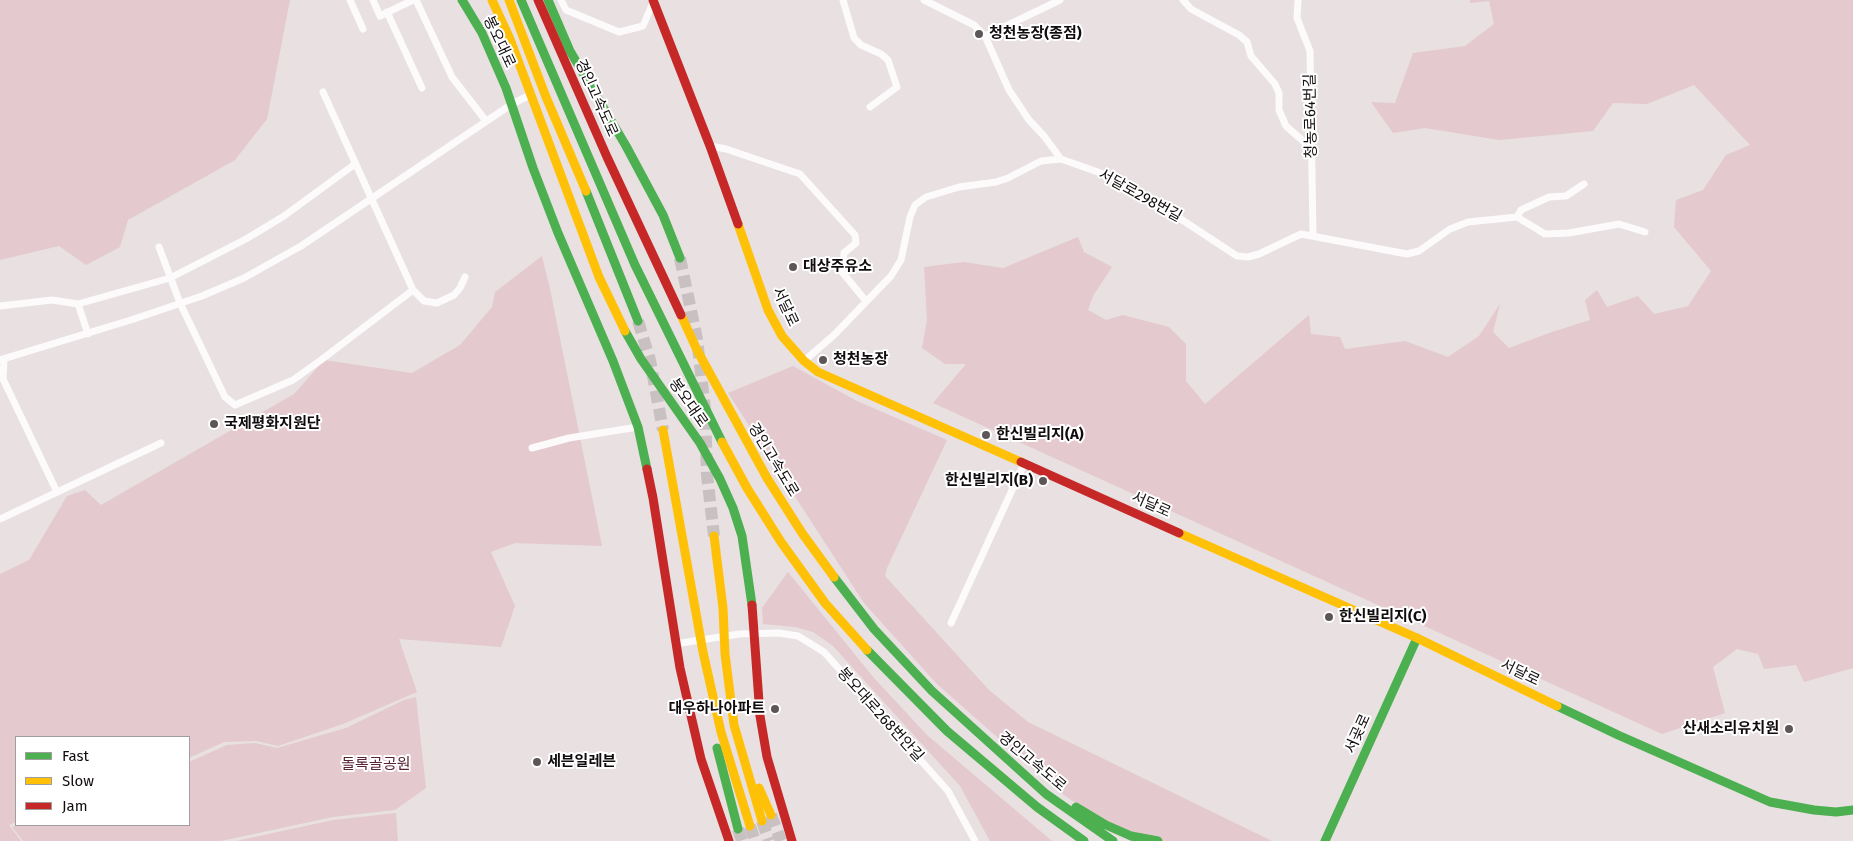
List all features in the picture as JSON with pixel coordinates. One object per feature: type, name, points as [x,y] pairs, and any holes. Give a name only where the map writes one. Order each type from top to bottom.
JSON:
[{"type":"main road","name":"봉오대로","points":[[462,0],[482,33],[512,104],[533,168],[558,233],[613,361],[638,427],[654,498],[675,644],[700,759],[729,841]]},
{"type":"main road","name":"봉오대로","points":[[492,0],[510,39],[599,277],[623,328],[641,359],[700,443],[720,479],[742,536],[751,593],[760,716],[767,757],[792,841]]},
{"type":"main road","points":[[509,0],[546,97],[616,263],[638,321]]},
{"type":"main road","name":"경인고속도로","points":[[521,0],[635,265],[713,426],[747,488],[781,542],[825,603],[877,662],[947,731],[1036,806],[1084,841]]},
{"type":"main road","name":"경인고속도로","points":[[538,0],[607,157],[697,350],[767,478],[802,533],[836,582],[926,684],[1000,754],[1046,794],[1113,841]]},
{"type":"main road","points":[[548,0],[570,51],[626,146],[663,215],[680,258]]},
{"type":"main road","name":"서달로","points":[[653,0],[710,146],[768,310],[782,336],[804,361],[818,372],[1417,638],[1618,735],[1770,802],[1814,810],[1836,812],[1853,810]]},
{"type":"main road","points":[[663,430],[703,652],[721,732],[750,826]]},
{"type":"main road","points":[[714,536],[734,725],[762,821]]},
{"type":"main road","points":[[686,554],[684,569],[697,652],[713,730],[738,829]]},
{"type":"main road","name":"서곶로","points":[[1325,841],[1417,638]]},
{"type":"main road","points":[[734,725],[771,815]]},
{"type":"main road","points":[[1046,794],[1131,836],[1158,841]]},
{"type":"street","points":[[350,0],[363,29]]},
{"type":"street","points":[[373,0],[380,16],[404,2],[415,0],[452,77],[486,121]]},
{"type":"street","points":[[561,0],[566,10],[620,32],[643,26],[653,0]]},
{"type":"street","points":[[843,0],[854,38],[861,45],[888,60],[897,87],[870,107]]},
{"type":"street","points":[[924,0],[974,25],[985,36],[1009,90],[1029,120],[1061,159]]},
{"type":"street","points":[[985,36],[1060,0]]},
{"type":"street","points":[[1183,0],[1191,9],[1239,35],[1247,42],[1251,56],[1276,84],[1280,93],[1279,110],[1286,126],[1311,148]]},
{"type":"street","name":"청농로64번길","points":[[1298,0],[1297,18],[1310,50],[1313,235]]},
{"type":"street","points":[[387,12],[422,88]]},
{"type":"street","points":[[322,92],[413,290],[424,301],[437,303],[454,295],[465,278]]},
{"type":"street","points":[[57,492],[2,379],[2,360],[180,303],[244,278],[271,264],[372,199],[512,104],[530,95]]},
{"type":"street","points":[[710,146],[726,149],[800,174],[855,235],[856,243],[844,253],[842,272],[866,301]]},
{"type":"street","name":"서달로298번길","points":[[804,361],[834,335],[891,276],[901,260],[910,217],[915,205],[926,197],[958,187],[996,182],[1008,178],[1041,161],[1061,159],[1109,176],[1164,208],[1237,256],[1248,257],[1301,234],[1407,254],[1419,251],[1450,229],[1468,222],[1517,217],[1521,210],[1549,198],[1566,196],[1584,184]]},
{"type":"street","points":[[0,306],[52,300],[65,300],[78,304],[170,278],[246,239],[284,216],[355,164]]},
{"type":"street","points":[[1517,217],[1545,234],[1569,233],[1618,224],[1645,232]]},
{"type":"street","points":[[159,247],[180,303],[225,397],[235,405],[293,380],[413,290]]},
{"type":"street","points":[[78,304],[88,334]]},
{"type":"street","points":[[532,448],[569,438],[638,427]]},
{"type":"street","points":[[0,519],[161,443]]},
{"type":"street","points":[[951,623],[1024,464]]},
{"type":"street","name":"봉오대로268번안길","points":[[675,644],[739,634],[779,633],[798,636],[824,652],[948,791],[975,841]]},
{"type":"green space","points":[[0,0],[290,0],[267,119],[235,160],[128,220],[120,247],[86,265],[59,246],[0,260]]},
{"type":"green space","points":[[1470,0],[1853,0],[1853,668],[1804,682],[1796,665],[1764,669],[1758,654],[1737,649],[1713,667],[1725,713],[1662,734],[933,403],[966,364],[945,364],[922,348],[927,320],[924,267],[964,262],[1003,268],[1078,237],[1084,252],[1112,267],[1093,296],[1088,310],[1106,320],[1123,315],[1169,327],[1186,344],[1186,381],[1205,404],[1309,315],[1311,334],[1340,337],[1345,349],[1405,341],[1448,357],[1479,336],[1500,304],[1493,332],[1509,348],[1590,320],[1585,300],[1597,290],[1607,307],[1638,296],[1654,314],[1688,306],[1711,271],[1674,227],[1676,200],[1703,190],[1726,155],[1750,145],[1694,85],[1647,104],[1613,103],[1593,131],[1499,140],[1425,128],[1393,133],[1371,102],[1395,103],[1413,53],[1465,46],[1494,24],[1489,1],[1470,3]]},
{"type":"green space","points":[[542,256],[602,546],[515,543],[491,552],[515,606],[501,647],[399,639],[417,692],[343,724],[278,746],[256,741],[224,742],[190,758],[190,736],[15,736],[15,822],[9,825],[21,841],[0,841],[0,574],[29,560],[67,496],[85,490],[101,505],[294,394],[324,360],[412,373],[460,345],[492,307],[495,292]]},
{"type":"green space","points":[[793,366],[857,401],[947,440],[885,576],[989,690],[1028,722],[1272,841],[1130,841],[1057,790],[937,684],[864,603],[728,393]]},
{"type":"green space","points":[[788,572],[874,678],[927,735],[1052,841],[990,841],[960,786],[833,646],[813,632],[795,627],[763,624],[762,608]]},
{"type":"green space","name":"돌록골공원","points":[[416,697],[426,788],[395,810],[333,817],[221,841],[23,841],[12,827],[190,826],[190,762],[227,745],[255,743],[277,748],[346,728],[404,700]]},
{"type":"green space","points":[[396,813],[398,841],[236,841],[333,820]]},
{"type":"tunnel","points":[[680,258],[697,339],[705,409],[707,475],[714,536]]},
{"type":"tunnel","points":[[638,321],[650,360],[663,430]]},
{"type":"tunnel","points":[[771,815],[781,841]]},
{"type":"tunnel","points":[[762,821],[769,841]]},
{"type":"tunnel","points":[[750,826],[755,841]]},
{"type":"tunnel","points":[[738,829],[742,841]]},
{"type":"traffic: fast","points":[[462,0],[482,33],[506,88],[533,168],[558,233],[613,361],[638,427],[647,469]]},
{"type":"traffic: fast","points":[[521,0],[635,265],[722,442]]},
{"type":"traffic: fast","points":[[548,0],[570,51],[626,146],[663,215],[680,258]]},
{"type":"traffic: fast","points":[[586,191],[638,321]]},
{"type":"traffic: fast","points":[[625,331],[641,359],[700,443],[720,479],[733,508],[742,536],[752,605]]},
{"type":"traffic: fast","points":[[834,577],[874,629],[932,691],[1046,794],[1113,841]]},
{"type":"traffic: fast","points":[[1325,841],[1417,638]]},
{"type":"traffic: fast","points":[[867,650],[947,731],[1037,807],[1084,841]]},
{"type":"traffic: fast","points":[[1557,706],[1770,802],[1814,810],[1836,812],[1853,810]]},
{"type":"traffic: fast","points":[[717,748],[738,829]]},
{"type":"traffic: fast","points":[[1076,807],[1106,825],[1131,836],[1158,841]]},
{"type":"traffic: slow","points":[[492,0],[510,39],[599,277],[625,331]]},
{"type":"traffic: slow","points":[[509,0],[546,97],[586,191]]},
{"type":"traffic: slow","points":[[738,224],[768,310],[782,336],[804,361],[818,372],[1021,462]]},
{"type":"traffic: slow","points":[[681,315],[697,350],[767,478],[802,533],[834,577]]},
{"type":"traffic: slow","points":[[663,430],[703,652],[721,732],[750,826]]},
{"type":"traffic: slow","points":[[722,442],[747,488],[781,542],[825,603],[867,650]]},
{"type":"traffic: slow","points":[[1179,533],[1417,638],[1557,706]]},
{"type":"traffic: slow","points":[[714,536],[734,725],[762,821]]},
{"type":"traffic: slow","points":[[759,788],[771,815]]},
{"type":"traffic: jam","points":[[538,0],[607,157],[681,315]]},
{"type":"traffic: jam","points":[[653,0],[738,224]]},
{"type":"traffic: jam","points":[[1021,462],[1179,533]]},
{"type":"traffic: jam","points":[[647,469],[680,668],[701,759],[729,841]]},
{"type":"traffic: jam","points":[[752,605],[760,716],[767,757],[792,841]]},
{"type":"place","name":"청천농장(종점)","points":[[979,34]]},
{"type":"place","name":"대상주유소","points":[[793,267]]},
{"type":"place","name":"청천농장","points":[[823,360]]},
{"type":"place","name":"국제평화지원단","points":[[214,424]]},
{"type":"place","name":"한신빌리지(A)","points":[[986,435]]},
{"type":"place","name":"한신빌리지(B)","points":[[1043,481]]},
{"type":"place","name":"한신빌리지(C)","points":[[1329,617]]},
{"type":"place","name":"대우하나아파트","points":[[775,709]]},
{"type":"place","name":"산새소리유치원","points":[[1789,729]]},
{"type":"place","name":"세븐일레븐","points":[[537,762]]}]
